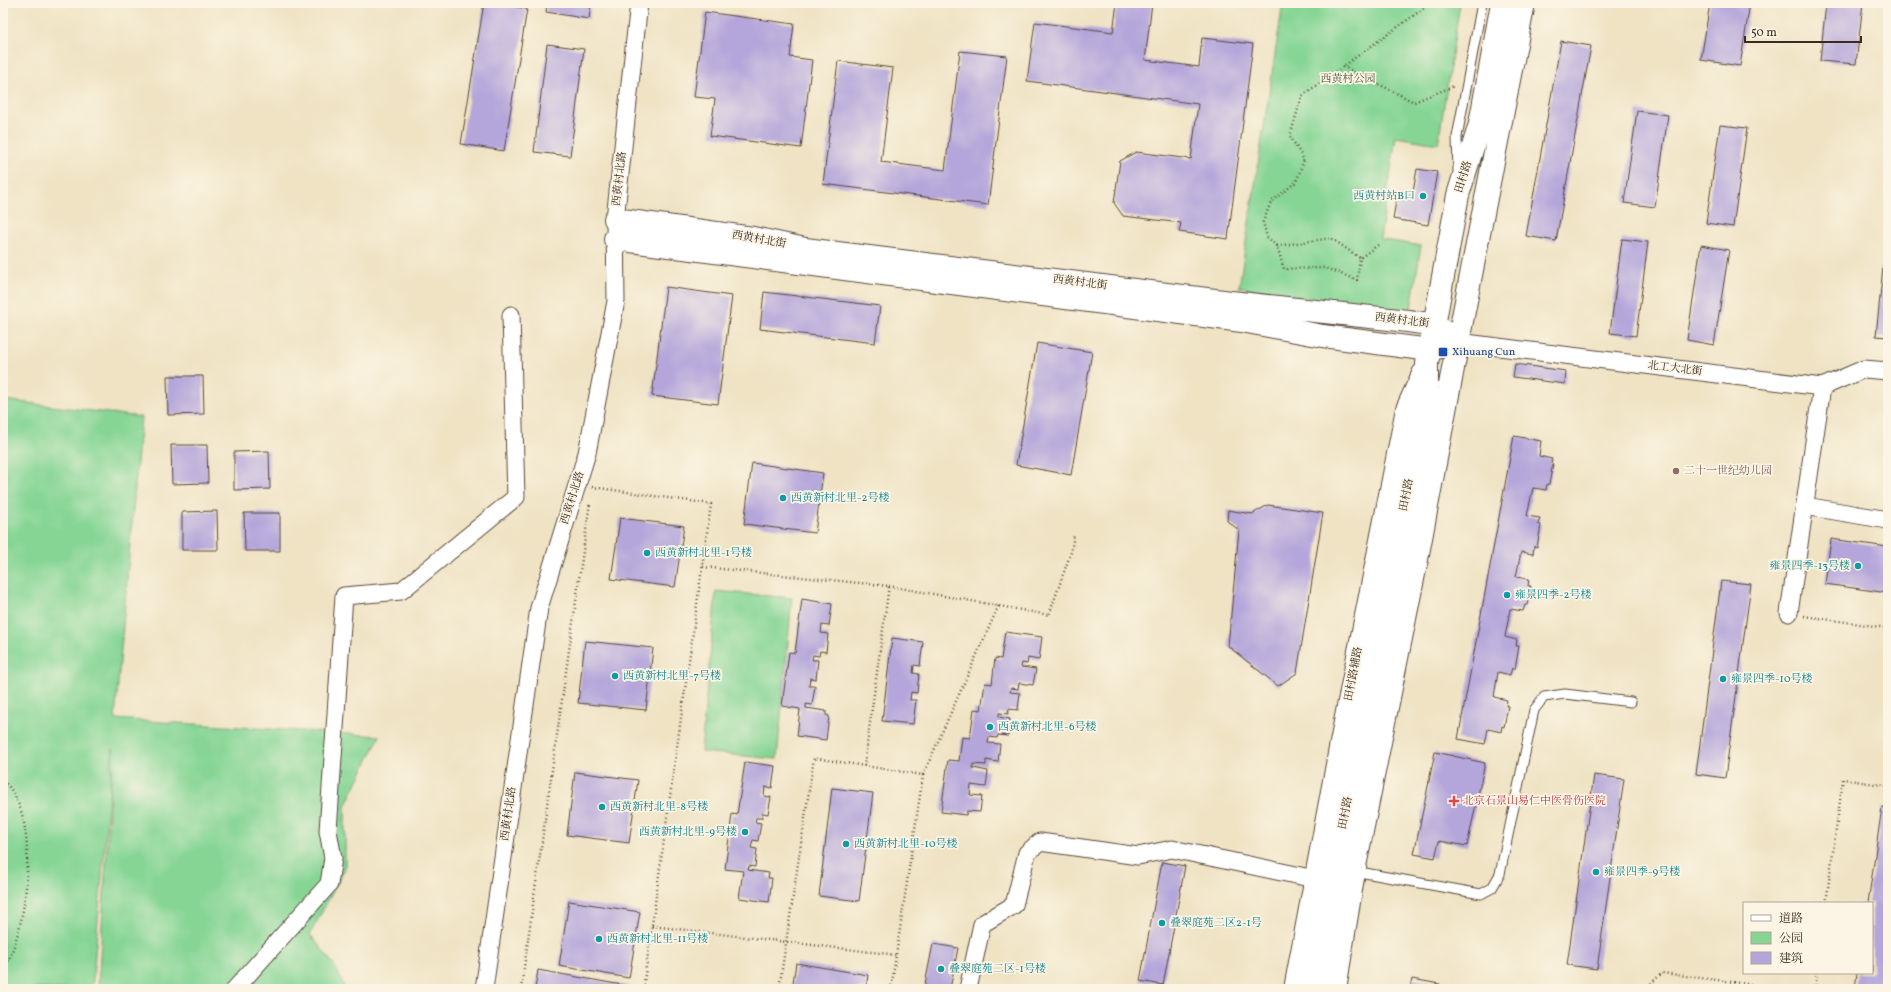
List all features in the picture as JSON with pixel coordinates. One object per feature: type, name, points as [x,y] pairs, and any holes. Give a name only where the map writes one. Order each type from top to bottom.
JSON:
[{"type":"street","name":"西黄村北路","points":[[484,989],[538,608],[587,453],[616,301],[615,229],[639,3]]},
{"type":"street","name":"田村路","points":[[1313,989],[1310,957],[1427,394],[1429,357],[1436,325],[1458,195],[1480,124],[1502,3]]},
{"type":"street","name":"田村路","points":[[1335,989],[1354,871],[1417,559],[1524,3]]},
{"type":"street","name":"西黄村北街","points":[[615,229],[753,238],[820,251],[1231,302],[1408,320],[1436,325],[1458,342],[1429,357],[1242,321],[615,229]]},
{"type":"street","points":[[235,989],[329,884],[333,858],[328,831],[344,596],[401,591],[516,497],[511,315]]},
{"type":"street","name":"北工大北街","points":[[1458,342],[1822,387]]},
{"type":"street","name":"田村路辅路","points":[[1295,989],[1310,957],[1315,879],[1407,409],[1429,357]]},
{"type":"street","points":[[1789,613],[1822,387],[1864,369],[1888,371]]},
{"type":"street","points":[[1805,506],[1888,520]]},
{"type":"street","points":[[968,989],[982,924],[1014,905],[1027,853],[1040,842],[1138,856],[1172,849],[1315,879]]},
{"type":"lane","points":[[1458,195],[1457,137],[1482,3]]},
{"type":"lane","points":[[1354,871],[1481,894],[1492,888],[1500,874],[1534,710],[1544,697],[1565,694],[1631,702]]},
{"type":"path","points":[[1378,245],[1360,258],[1357,280],[1325,268],[1284,269],[1277,246],[1266,237],[1263,222],[1271,202],[1296,182],[1304,160],[1290,136],[1302,96],[1431,3]]},
{"type":"path","points":[[1343,66],[1414,102],[1468,81]]},
{"type":"path","points":[[1277,246],[1331,238],[1360,258]]},
{"type":"path","points":[[522,989],[592,487],[711,504],[643,989]]},
{"type":"path","points":[[702,567],[889,586],[1049,614],[1071,552],[1074,536]]},
{"type":"path","points":[[864,766],[889,586]]},
{"type":"path","points":[[891,989],[923,775],[999,606]]},
{"type":"path","points":[[1789,613],[1888,628]]},
{"type":"path","points":[[779,989],[814,758],[923,775]]},
{"type":"path","points":[[1826,902],[1843,779],[1888,786]]},
{"type":"path","points":[[3,781],[18,800],[28,844],[28,869],[23,906],[14,948],[3,970]]},
{"type":"path","points":[[652,926],[897,955]]},
{"type":"path","points":[[1645,989],[1662,973],[1748,984],[1759,989]]},
{"type":"path","points":[[1815,989],[1817,974]]},
{"type":"green space","name":"西黄村公园","points":[[1283,3],[1460,3],[1438,144],[1396,137],[1380,239],[1421,246],[1410,314],[1239,287]]},
{"type":"green space","points":[[3,400],[141,417],[115,719],[380,736],[345,806],[345,869],[310,934],[335,966],[345,989],[98,989],[113,749],[92,989],[3,989]]},
{"type":"green space","points":[[716,591],[792,598],[777,759],[701,752]]},
{"type":"building","points":[[484,3],[497,3],[527,9],[504,151],[461,144]]},
{"type":"building","points":[[547,3],[591,3],[589,19],[546,12]]},
{"type":"building","points":[[1117,3],[1152,3],[1145,60],[1199,67],[1202,38],[1253,44],[1228,239],[1179,232],[1181,223],[1123,216],[1114,203],[1120,161],[1136,152],[1191,159],[1198,104],[1027,81],[1035,22],[1113,32]]},
{"type":"building","points":[[1710,3],[1750,3],[1740,66],[1701,60]]},
{"type":"building","points":[[1826,3],[1863,3],[1856,64],[1820,61]]},
{"type":"building","points":[[705,12],[794,24],[790,57],[812,60],[801,148],[710,136],[715,99],[694,97]]},
{"type":"building","points":[[1561,41],[1591,46],[1556,241],[1526,236]]},
{"type":"building","points":[[547,44],[584,49],[570,156],[534,152]]},
{"type":"building","points":[[960,51],[1007,56],[988,205],[823,184],[838,61],[893,68],[881,162],[945,170]]},
{"type":"building","points":[[1637,111],[1668,115],[1655,207],[1624,203]]},
{"type":"building","points":[[1720,125],[1747,128],[1733,227],[1706,223]]},
{"type":"building","name":"西黄村站B口","points":[[1417,169],[1437,172],[1428,225],[1393,219],[1397,195],[1412,198]]},
{"type":"building","points":[[1888,228],[1888,337],[1876,336]]},
{"type":"building","points":[[1622,239],[1648,242],[1636,336],[1610,333]]},
{"type":"building","points":[[1701,245],[1729,250],[1714,345],[1687,340]]},
{"type":"building","points":[[666,287],[732,296],[718,404],[652,396]]},
{"type":"building","points":[[764,292],[880,306],[875,343],[760,329]]},
{"type":"building","points":[[1037,343],[1092,352],[1071,475],[1016,465]]},
{"type":"building","points":[[1515,364],[1566,371],[1565,384],[1513,377]]},
{"type":"building","points":[[167,376],[203,376],[204,414],[168,415]]},
{"type":"building","name":"雍景四季-2号楼","points":[[1514,436],[1541,441],[1539,456],[1552,459],[1551,463],[1553,464],[1549,484],[1547,484],[1546,490],[1533,488],[1527,516],[1540,518],[1538,524],[1541,525],[1537,547],[1534,546],[1533,554],[1521,552],[1516,577],[1529,579],[1528,586],[1531,586],[1527,605],[1525,605],[1523,611],[1510,609],[1505,637],[1517,640],[1516,646],[1519,646],[1515,669],[1512,668],[1510,675],[1498,672],[1494,697],[1507,700],[1506,706],[1508,706],[1504,727],[1502,726],[1501,732],[1488,729],[1485,744],[1458,739]]},
{"type":"building","points":[[171,445],[207,445],[208,483],[172,484]]},
{"type":"building","points":[[269,451],[270,489],[234,490],[234,452]]},
{"type":"building","name":"西黄新村北里-2号楼","points":[[752,463],[823,473],[815,533],[744,524]]},
{"type":"building","points":[[1268,505],[1323,513],[1297,673],[1278,686],[1228,646],[1239,530],[1227,521],[1228,510],[1252,514]]},
{"type":"building","points":[[217,511],[218,550],[182,550],[182,512]]},
{"type":"building","points":[[244,513],[280,513],[280,551],[245,551]]},
{"type":"building","name":"西黄新村北里-1号楼","points":[[620,518],[684,526],[675,587],[611,579]]},
{"type":"building","name":"雍景四季-13号楼","points":[[1831,539],[1888,547],[1888,593],[1825,584]]},
{"type":"building","name":"雍景四季-10号楼","points":[[1721,581],[1751,584],[1725,778],[1696,774]]},
{"type":"building","points":[[802,599],[832,604],[829,626],[822,625],[821,633],[828,634],[826,652],[820,651],[819,656],[813,655],[812,660],[818,660],[816,679],[810,678],[809,686],[815,686],[812,705],[806,704],[806,708],[826,711],[826,715],[829,716],[826,740],[797,736],[800,709],[782,706],[789,652],[795,653]]},
{"type":"building","name":"西黄新村北里-6号楼","points":[[1005,632],[1042,637],[1039,660],[1028,658],[1027,664],[1022,663],[1021,667],[1036,669],[1033,685],[1019,683],[1018,689],[1011,688],[1010,692],[1020,693],[1018,710],[1009,709],[1008,714],[999,713],[999,717],[1010,719],[1008,736],[998,735],[997,738],[989,737],[988,743],[1000,744],[998,762],[986,760],[986,765],[973,764],[973,768],[988,771],[986,787],[971,785],[970,795],[982,796],[980,812],[967,811],[966,815],[941,812],[948,760],[959,761],[962,737],[970,738],[974,709],[981,710],[985,683],[992,684],[995,658],[1001,659]]},
{"type":"building","points":[[892,638],[923,642],[920,666],[914,665],[913,673],[919,674],[917,693],[911,692],[910,700],[916,700],[913,724],[882,721]]},
{"type":"building","name":"西黄新村北里-7号楼","points":[[585,641],[653,648],[646,710],[578,703]]},
{"type":"building","points":[[1435,752],[1485,763],[1467,846],[1439,841],[1435,858],[1414,854]]},
{"type":"building","name":"西黄新村北里-9号楼","points":[[745,762],[775,766],[772,788],[765,787],[764,796],[771,797],[768,814],[762,813],[762,818],[756,818],[755,822],[761,823],[758,841],[753,840],[751,848],[757,849],[755,867],[749,866],[748,870],[769,873],[768,878],[772,878],[769,902],[739,898],[743,871],[725,869],[732,814],[737,815]]},
{"type":"building","name":"西黄新村北里-8号楼","points":[[575,772],[638,780],[629,843],[567,835]]},
{"type":"building","name":"雍景四季-9号楼","points":[[1594,775],[1624,779],[1597,969],[1567,965]]},
{"type":"building","name":"西黄新村北里-10号楼","points":[[832,788],[873,793],[859,901],[819,896]]},
{"type":"building","points":[[1882,807],[1888,808],[1888,989],[1855,989],[1857,974],[1873,974],[1873,902],[1868,902]]},
{"type":"building","name":"叠翠庭苑二区2-1号","points":[[1162,862],[1185,866],[1163,985],[1140,981]]},
{"type":"building","name":"西黄新村北里-11号楼","points":[[569,901],[640,912],[629,978],[559,966]]},
{"type":"building","name":"叠翠庭苑二区-1号楼","points":[[933,944],[958,948],[950,989],[924,989]]},
{"type":"building","points":[[796,963],[868,975],[866,989],[792,989]]},
{"type":"building","points":[[538,970],[628,986],[627,989],[535,989]]},
{"type":"building","points":[[1412,979],[1440,984],[1439,989],[1410,989]]},
{"type":"place","name":"西黄村站B口","points":[[1423,196]]},
{"type":"place","name":"Xihuang Cun","points":[[1443,352]]},
{"type":"place","name":"二十一世纪幼儿园","points":[[1676,471]]},
{"type":"place","name":"西黄新村北里-2号楼","points":[[783,498]]},
{"type":"place","name":"西黄新村北里-1号楼","points":[[647,553]]},
{"type":"place","name":"雍景四季-13号楼","points":[[1858,566]]},
{"type":"place","name":"雍景四季-2号楼","points":[[1507,595]]},
{"type":"place","name":"西黄新村北里-7号楼","points":[[615,676]]},
{"type":"place","name":"雍景四季-10号楼","points":[[1723,679]]},
{"type":"place","name":"西黄新村北里-6号楼","points":[[990,727]]},
{"type":"place","name":"北京石景山易仁中医骨伤医院","points":[[1454,801]]},
{"type":"place","name":"西黄新村北里-8号楼","points":[[602,807]]},
{"type":"place","name":"西黄新村北里-9号楼","points":[[745,832]]},
{"type":"place","name":"西黄新村北里-10号楼","points":[[846,844]]},
{"type":"place","name":"雍景四季-9号楼","points":[[1596,872]]},
{"type":"place","name":"叠翠庭苑二区2-1号","points":[[1162,923]]},
{"type":"place","name":"西黄新村北里-11号楼","points":[[599,939]]},
{"type":"place","name":"叠翠庭苑二区-1号楼","points":[[941,969]]}]
